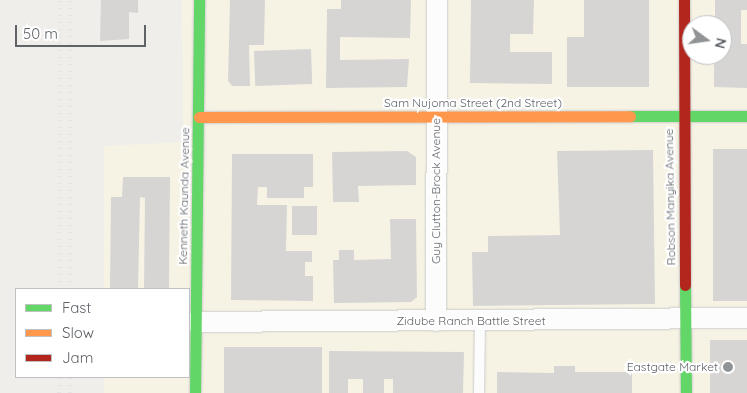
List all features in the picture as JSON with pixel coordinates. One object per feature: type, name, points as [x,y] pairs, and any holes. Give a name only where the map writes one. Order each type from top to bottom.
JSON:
[{"type":"main road","name":"Kenneth Kaunda Avenue","points":[[195,393],[199,0]]},
{"type":"main road","name":"Robson Manyika Avenue","points":[[684,0],[683,116],[686,393]]},
{"type":"main road","name":"Sam Nujoma Street (2nd Street)","points":[[199,117],[747,116]]},
{"type":"street","name":"Guy Clutton-Brock Avenue","points":[[436,321],[437,0]]},
{"type":"street","name":"Zidube Ranch Battle Street","points":[[195,322],[480,322],[747,318]]},
{"type":"lane","points":[[479,393],[480,322]]},
{"type":"shaded area","points":[[182,0],[747,0],[747,393],[104,393],[104,378],[190,378],[190,288],[104,288],[104,146],[183,142]]},
{"type":"building","points":[[101,0],[138,0],[138,13],[129,12],[129,39],[100,41]]},
{"type":"building","points":[[230,0],[265,0],[264,45],[249,45],[250,86],[232,86],[228,81]]},
{"type":"building","points":[[341,0],[411,0],[410,38],[340,37],[340,60],[409,59],[407,87],[326,88],[327,9],[341,9]]},
{"type":"building","points":[[471,0],[534,0],[533,34],[510,34],[510,52],[552,52],[552,84],[470,83]]},
{"type":"building","points":[[584,0],[649,0],[649,87],[567,87],[567,37],[584,37]]},
{"type":"building","points":[[715,0],[747,0],[747,10],[741,10],[741,44],[747,44],[747,88],[714,87],[714,65],[732,65],[732,15],[715,15]]},
{"type":"building","points":[[311,49],[312,84],[255,86],[254,51]]},
{"type":"building","points":[[713,149],[747,149],[747,301],[713,301]]},
{"type":"building","points":[[653,150],[655,304],[473,306],[472,252],[488,252],[488,236],[560,235],[557,151]]},
{"type":"building","points":[[407,151],[416,157],[416,185],[358,186],[359,202],[333,202],[332,152]]},
{"type":"building","points":[[232,154],[313,154],[313,187],[304,187],[304,198],[267,198],[267,187],[258,187],[257,205],[287,205],[286,251],[312,251],[312,262],[305,262],[305,276],[313,276],[313,301],[231,300]]},
{"type":"building","points":[[123,177],[170,177],[169,288],[144,288],[145,198],[140,197],[138,288],[110,288],[111,197],[122,197]]},
{"type":"building","points":[[292,206],[317,206],[317,235],[292,235]]},
{"type":"building","points":[[390,219],[416,219],[417,297],[411,302],[334,303],[333,260],[339,260],[339,250],[354,250],[354,260],[391,259]]},
{"type":"building","name":"Eastgate Market","points":[[710,340],[747,340],[747,393],[710,393]]},
{"type":"building","points":[[224,347],[322,347],[322,393],[224,393]]},
{"type":"building","points":[[329,351],[464,352],[463,393],[393,393],[393,379],[384,379],[384,393],[363,393],[363,379],[348,379],[348,393],[329,393]]},
{"type":"building","points":[[554,366],[575,366],[575,372],[632,372],[632,393],[497,393],[497,372],[554,373]]},
{"type":"railway","points":[[59,288],[60,0]]},
{"type":"railway","points":[[70,0],[70,288]]},
{"type":"railway","points":[[59,378],[59,393]]},
{"type":"railway","points":[[70,378],[70,393]]},
{"type":"traffic: fast","points":[[195,393],[199,0]]},
{"type":"traffic: fast","points":[[630,116],[747,116]]},
{"type":"traffic: fast","points":[[685,285],[686,393]]},
{"type":"traffic: slow","points":[[199,117],[630,116]]},
{"type":"traffic: jam","points":[[684,0],[685,285]]},
{"type":"place","name":"Eastgate Market","points":[[728,367]]}]
